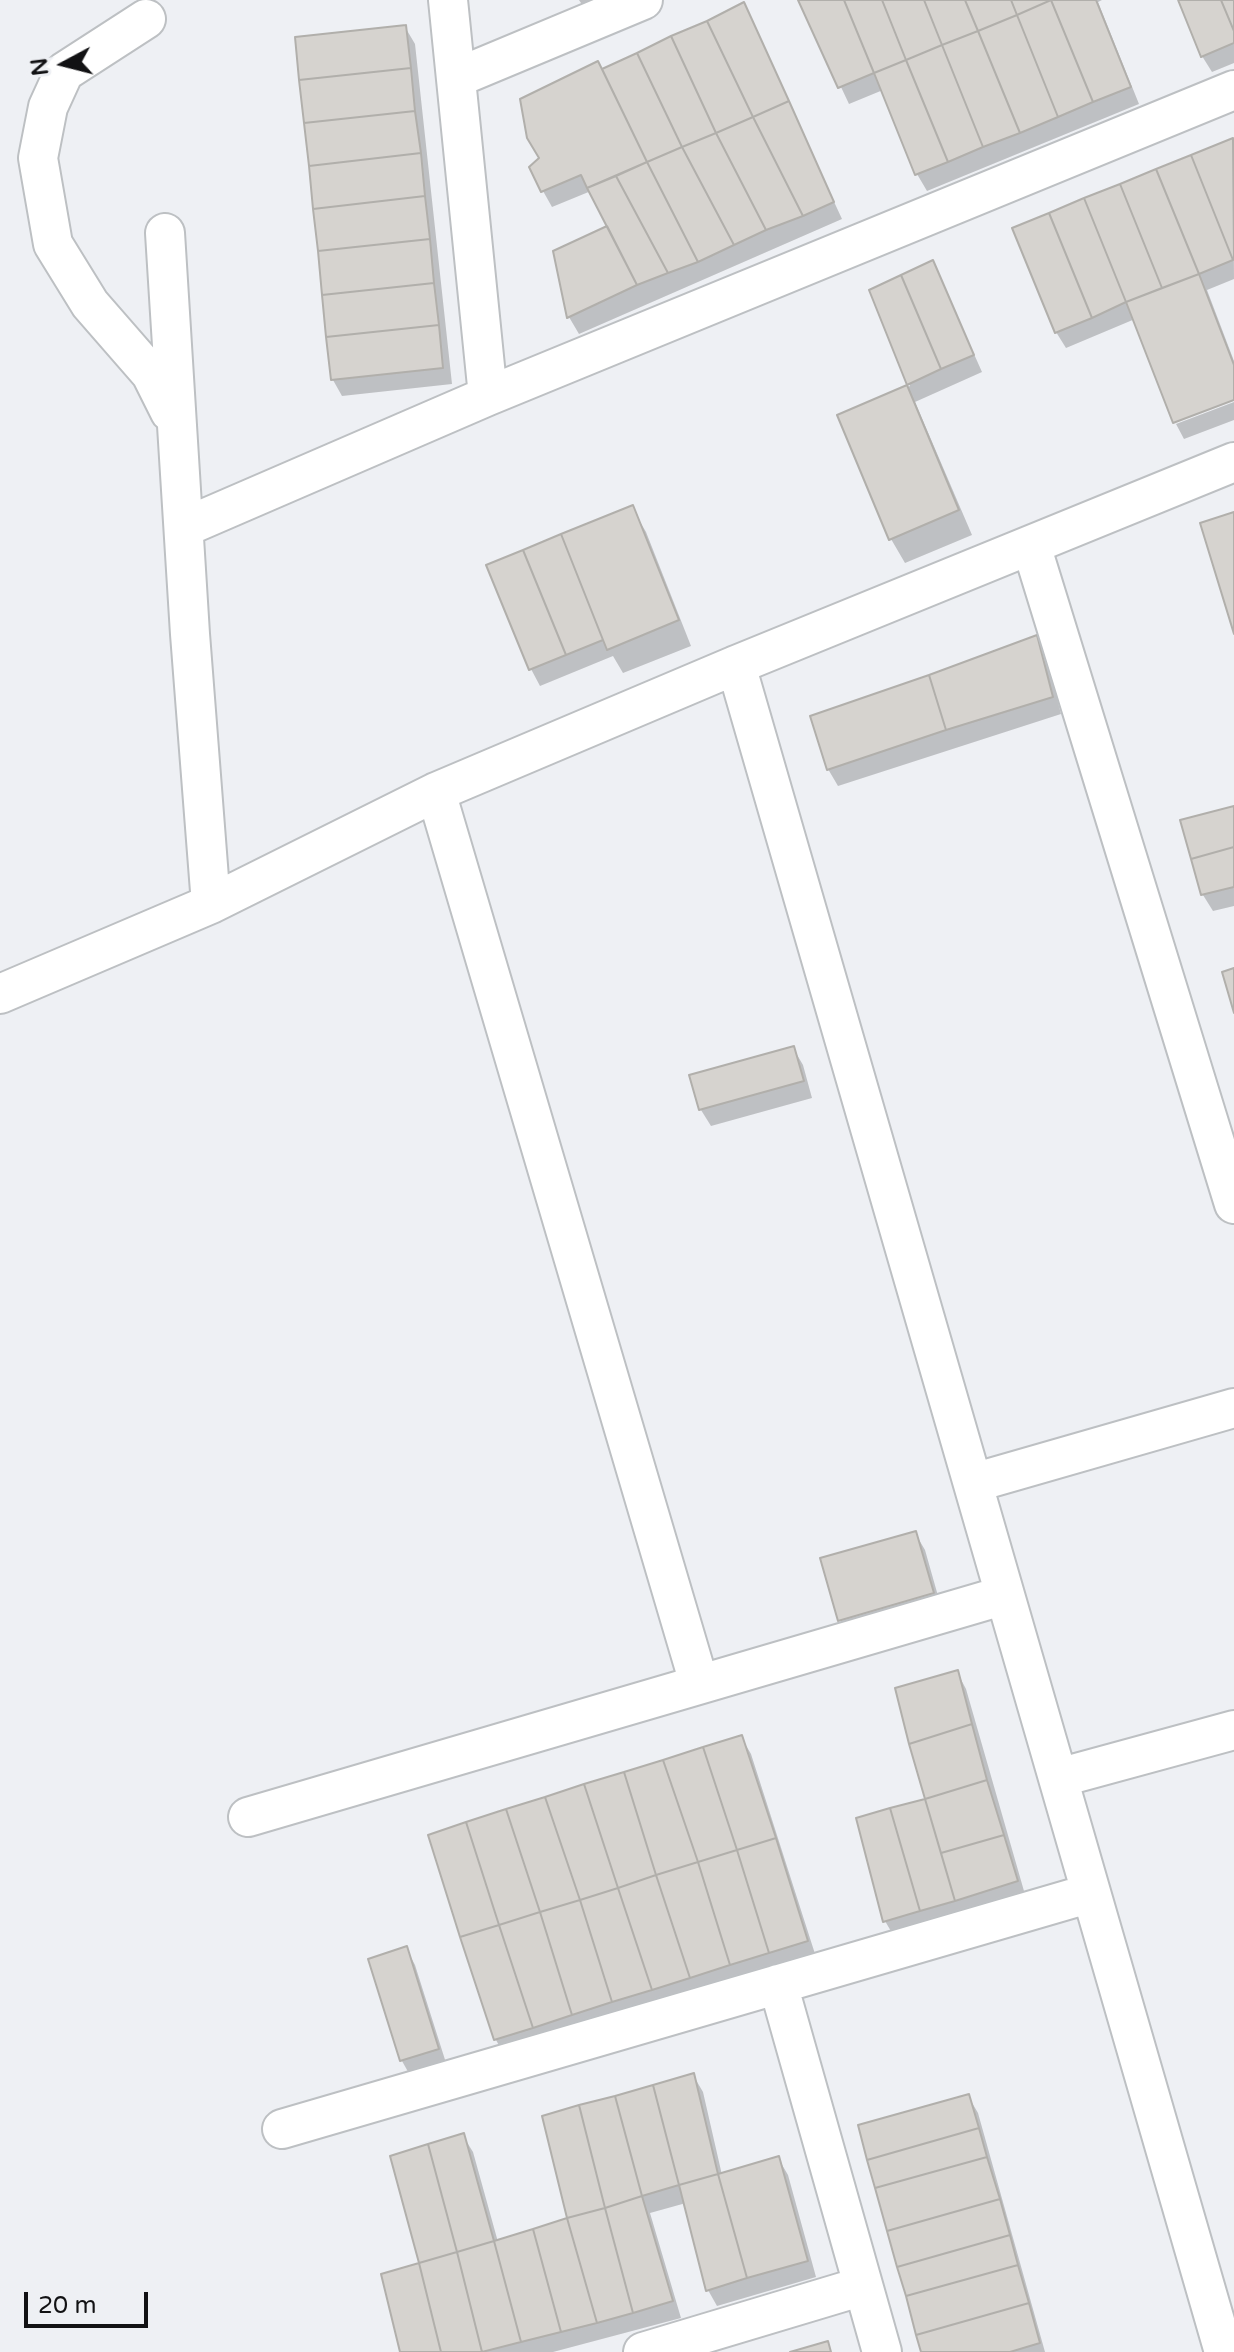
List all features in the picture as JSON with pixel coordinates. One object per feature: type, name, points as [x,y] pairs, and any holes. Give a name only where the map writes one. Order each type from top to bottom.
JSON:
[{"type":"street","points":[[448,0],[488,396]]},
{"type":"street","points":[[456,78],[643,0]]},
{"type":"street","points":[[146,19],[64,72],[48,107],[38,158],[53,244],[90,304],[151,374],[176,426]]},
{"type":"street","points":[[185,527],[488,396],[1234,90]]},
{"type":"street","points":[[165,233],[190,634],[211,904]]},
{"type":"street","points":[[0,994],[211,904],[436,792],[736,665],[1234,462]]},
{"type":"street","points":[[1031,545],[1234,1204]]},
{"type":"street","points":[[736,665],[1224,2352]]},
{"type":"street","points":[[436,792],[699,1683]]},
{"type":"street","points":[[973,1483],[1234,1408]]},
{"type":"street","points":[[248,1817],[1005,1595]]},
{"type":"street","points":[[1058,1778],[1234,1730]]},
{"type":"street","points":[[282,2129],[1091,1893]]},
{"type":"street","points":[[778,1984],[882,2352]]},
{"type":"street","points":[[643,2352],[863,2286]]},
{"type":"building","points":[[798,0],[844,0],[874,73],[838,88]]},
{"type":"building","points":[[844,0],[882,0],[906,60],[874,73]]},
{"type":"building","points":[[882,0],[924,0],[942,45],[906,60]]},
{"type":"building","points":[[924,0],[965,0],[978,31],[942,45]]},
{"type":"building","points":[[965,0],[1011,0],[1017,15],[978,31]]},
{"type":"building","points":[[1011,0],[1051,0],[1017,15]]},
{"type":"building","points":[[1051,0],[1093,102],[1058,117],[1017,15]]},
{"type":"building","points":[[1051,0],[1096,0],[1131,87],[1093,102]]},
{"type":"building","points":[[1178,0],[1221,0],[1234,31],[1234,43],[1201,57]]},
{"type":"building","points":[[1221,0],[1234,0],[1234,31]]},
{"type":"building","points":[[744,2],[789,101],[753,117],[707,21]]},
{"type":"building","points":[[1017,15],[1058,117],[1020,133],[978,31]]},
{"type":"building","points":[[707,21],[753,117],[716,133],[671,36]]},
{"type":"building","points":[[406,25],[411,68],[299,80],[295,37]]},
{"type":"building","points":[[978,31],[1020,133],[983,147],[942,45]]},
{"type":"building","points":[[671,36],[716,133],[682,147],[637,53]]},
{"type":"building","points":[[942,45],[983,147],[948,162],[906,60]]},
{"type":"building","points":[[637,53],[682,147],[647,162],[602,69]]},
{"type":"building","points":[[906,60],[948,162],[915,175],[874,73]]},
{"type":"building","points":[[598,61],[647,162],[587,188],[581,175],[541,192],[529,167],[539,158],[527,138],[520,99]]},
{"type":"building","points":[[411,68],[415,111],[304,123],[299,80]]},
{"type":"building","points":[[789,101],[834,202],[803,216],[753,117]]},
{"type":"building","points":[[415,111],[421,153],[309,166],[304,123]]},
{"type":"building","points":[[753,117],[803,216],[766,230],[716,133]]},
{"type":"building","points":[[716,133],[766,230],[734,245],[682,147]]},
{"type":"building","points":[[1233,138],[1234,259],[1233,260],[1191,155]]},
{"type":"building","points":[[682,147],[734,245],[698,262],[647,162]]},
{"type":"building","points":[[421,153],[425,196],[313,209],[309,166]]},
{"type":"building","points":[[1191,155],[1233,260],[1199,274],[1156,169]]},
{"type":"building","points":[[647,162],[698,262],[668,273],[616,176]]},
{"type":"building","points":[[1156,169],[1199,274],[1162,288],[1120,184]]},
{"type":"building","points":[[616,176],[668,273],[637,285],[587,188]]},
{"type":"building","points":[[1120,184],[1162,288],[1126,302],[1084,198]]},
{"type":"building","points":[[425,196],[430,239],[318,251],[313,209]]},
{"type":"building","points":[[1084,198],[1126,302],[1092,318],[1049,213]]},
{"type":"building","points":[[1049,213],[1092,318],[1055,333],[1012,228]]},
{"type":"building","points":[[607,226],[637,285],[567,318],[553,251]]},
{"type":"building","points":[[430,239],[434,283],[322,295],[318,251]]},
{"type":"building","points":[[933,260],[974,355],[941,369],[901,275]]},
{"type":"building","points":[[1199,274],[1234,365],[1234,400],[1173,423],[1126,302]]},
{"type":"building","points":[[901,275],[941,369],[907,385],[869,290]]},
{"type":"building","points":[[434,283],[439,325],[326,337],[322,295]]},
{"type":"building","points":[[439,325],[443,368],[331,380],[326,337]]},
{"type":"building","points":[[907,385],[959,510],[889,540],[837,415]]},
{"type":"building","points":[[633,505],[679,620],[607,650],[561,534]]},
{"type":"building","points":[[1234,512],[1234,634],[1200,523]]},
{"type":"building","points":[[561,534],[603,640],[566,655],[523,550]]},
{"type":"building","points":[[523,550],[566,655],[529,670],[486,565]]},
{"type":"building","points":[[1037,635],[1053,697],[946,730],[929,675]]},
{"type":"building","points":[[929,675],[946,730],[827,770],[810,716]]},
{"type":"building","points":[[1234,806],[1234,847],[1191,859],[1180,820]]},
{"type":"building","points":[[1234,847],[1234,887],[1201,895],[1191,859]]},
{"type":"building","points":[[1234,968],[1234,1013],[1222,972]]},
{"type":"building","points":[[794,1046],[804,1081],[699,1110],[689,1075]]},
{"type":"building","points":[[916,1531],[934,1593],[838,1621],[820,1558]]},
{"type":"building","points":[[958,1670],[972,1724],[909,1744],[895,1688]]},
{"type":"building","points":[[972,1724],[987,1780],[925,1799],[909,1744]]},
{"type":"building","points":[[742,1735],[776,1838],[737,1850],[703,1747]]},
{"type":"building","points":[[703,1747],[737,1850],[698,1862],[663,1760]]},
{"type":"building","points":[[663,1760],[698,1862],[656,1875],[624,1772]]},
{"type":"building","points":[[624,1772],[656,1875],[618,1888],[584,1784]]},
{"type":"building","points":[[987,1780],[1004,1835],[941,1853],[925,1799]]},
{"type":"building","points":[[584,1784],[618,1888],[580,1900],[545,1797]]},
{"type":"building","points":[[545,1797],[580,1900],[540,1912],[506,1809]]},
{"type":"building","points":[[925,1799],[955,1901],[920,1911],[890,1808]]},
{"type":"building","points":[[890,1808],[920,1911],[883,1922],[856,1818]]},
{"type":"building","points":[[506,1809],[540,1912],[499,1925],[466,1822]]},
{"type":"building","points":[[466,1822],[499,1925],[460,1937],[428,1835]]},
{"type":"building","points":[[1004,1835],[1018,1881],[955,1901],[941,1853]]},
{"type":"building","points":[[776,1838],[808,1941],[769,1953],[737,1850]]},
{"type":"building","points":[[737,1850],[769,1953],[730,1965],[698,1862]]},
{"type":"building","points":[[698,1862],[730,1965],[690,1978],[656,1875]]},
{"type":"building","points":[[656,1875],[690,1978],[652,1990],[618,1888]]},
{"type":"building","points":[[618,1888],[652,1990],[612,2002],[580,1900]]},
{"type":"building","points":[[580,1900],[612,2002],[572,2015],[540,1912]]},
{"type":"building","points":[[540,1912],[572,2015],[533,2028],[499,1925]]},
{"type":"building","points":[[499,1925],[533,2028],[494,2040],[460,1937]]},
{"type":"building","points":[[407,1946],[439,2049],[400,2061],[368,1959]]},
{"type":"building","points":[[694,2073],[718,2174],[679,2185],[653,2085]]},
{"type":"building","points":[[653,2085],[679,2185],[642,2196],[615,2096]]},
{"type":"building","points":[[969,2094],[979,2128],[867,2160],[858,2125]]},
{"type":"building","points":[[615,2096],[642,2196],[605,2208],[579,2105]]},
{"type":"building","points":[[579,2105],[605,2208],[567,2218],[542,2116]]},
{"type":"building","points":[[979,2128],[987,2157],[875,2188],[867,2160]]},
{"type":"building","points":[[464,2133],[494,2241],[457,2252],[428,2144]]},
{"type":"building","points":[[428,2144],[457,2252],[419,2263],[390,2156]]},
{"type":"building","points":[[779,2156],[808,2261],[747,2278],[718,2174]]},
{"type":"building","points":[[987,2157],[1000,2199],[887,2231],[875,2188]]},
{"type":"building","points":[[718,2174],[747,2278],[706,2291],[679,2185]]},
{"type":"building","points":[[642,2196],[673,2301],[633,2313],[605,2208]]},
{"type":"building","points":[[1000,2199],[1010,2235],[897,2267],[887,2231]]},
{"type":"building","points":[[605,2208],[633,2313],[597,2323],[567,2218]]},
{"type":"building","points":[[567,2218],[597,2323],[561,2332],[533,2229]]},
{"type":"building","points":[[533,2229],[561,2332],[521,2342],[494,2241]]},
{"type":"building","points":[[1010,2235],[1018,2265],[906,2296],[897,2267]]},
{"type":"building","points":[[494,2241],[521,2342],[482,2352],[457,2252]]},
{"type":"building","points":[[457,2252],[482,2352],[441,2352],[419,2263]]},
{"type":"building","points":[[419,2263],[441,2352],[400,2352],[381,2274]]},
{"type":"building","points":[[1018,2265],[1029,2303],[916,2335],[906,2296]]},
{"type":"building","points":[[1029,2303],[1040,2343],[1010,2352],[921,2352],[916,2335]]},
{"type":"building","points":[[828,2341],[831,2352],[790,2352]]}]
